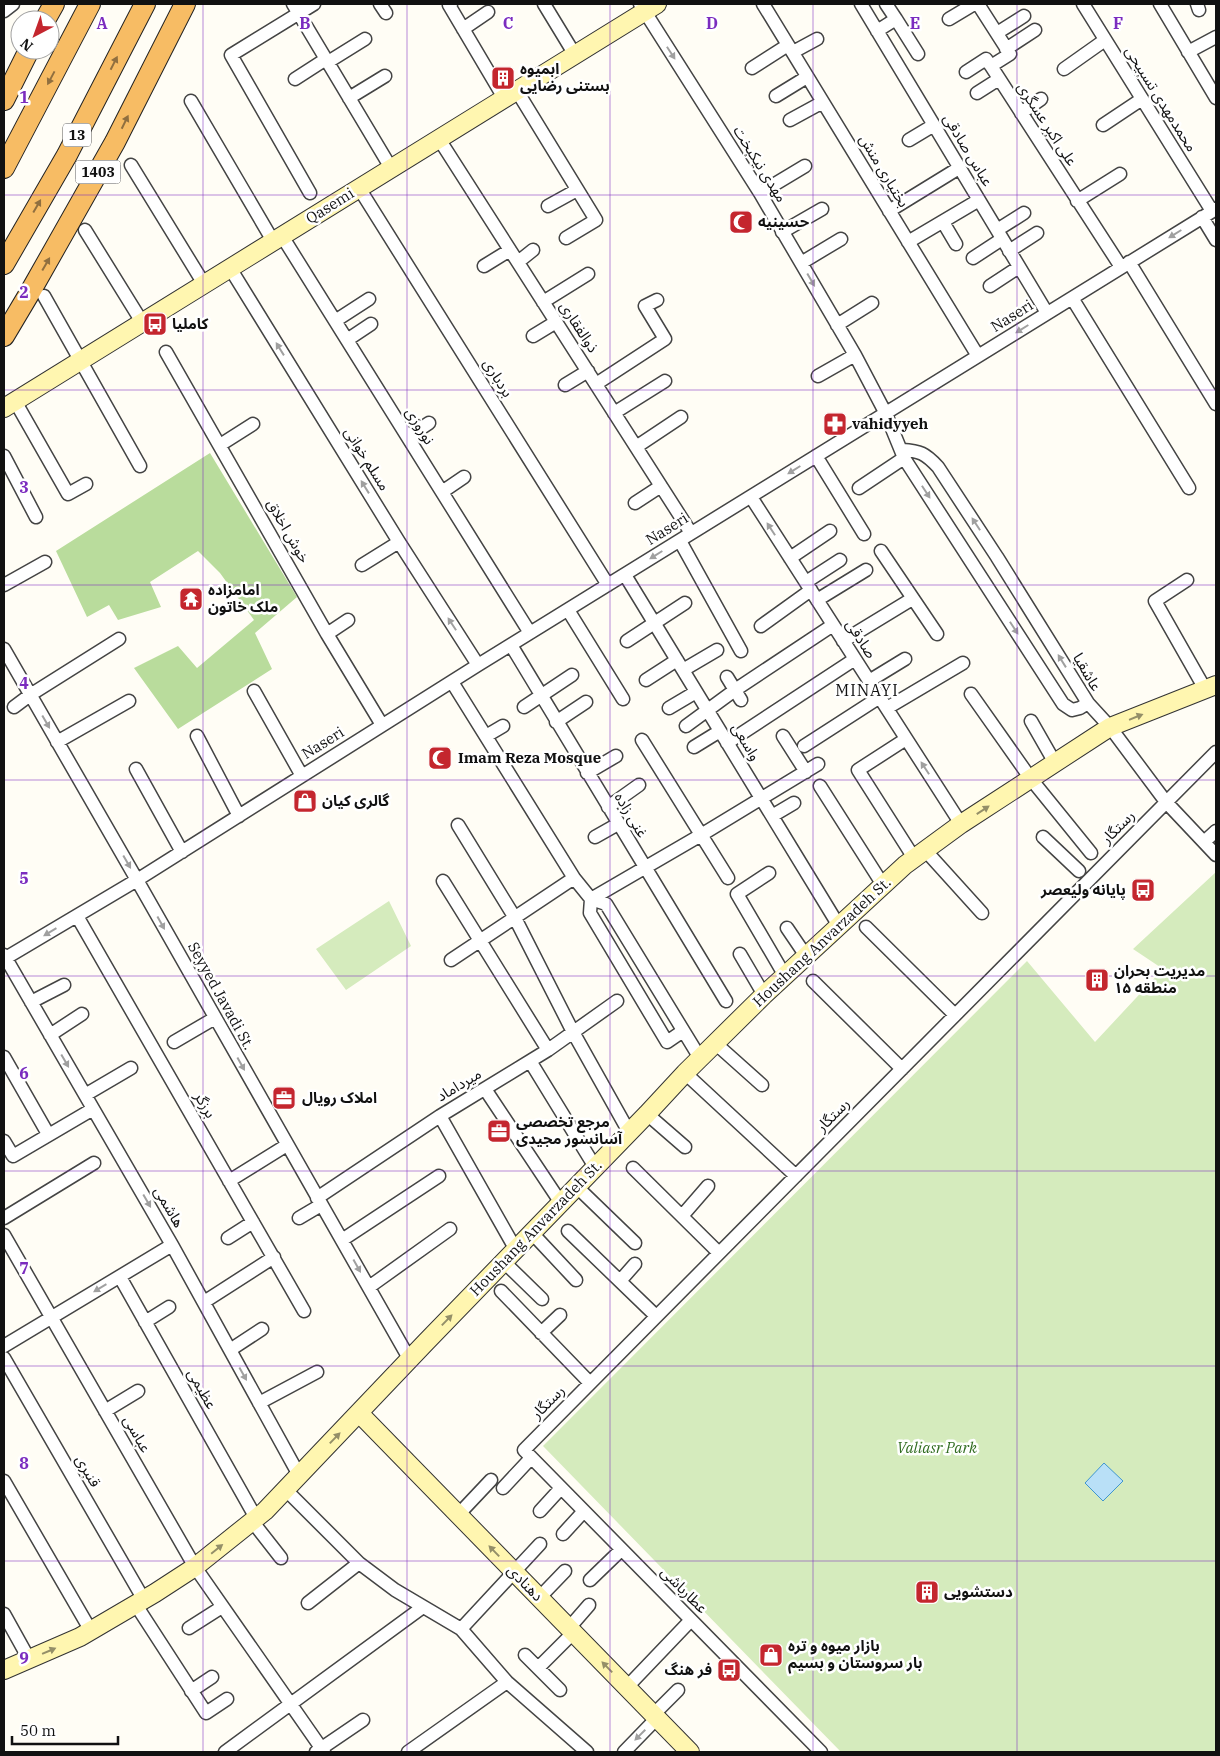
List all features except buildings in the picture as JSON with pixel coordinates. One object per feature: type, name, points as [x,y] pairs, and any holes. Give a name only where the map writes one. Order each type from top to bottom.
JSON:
[{"type":"highway","points":[[4,168],[90,4]]},
{"type":"highway","name":"13","points":[[4,264],[66,155],[145,4]]},
{"type":"highway","name":"1403","points":[[4,336],[115,142],[184,4]]},
{"type":"highway","points":[[4,100],[24,60]]},
{"type":"main road","name":"Qasemi","points":[[8,404],[575,55],[647,6]]},
{"type":"main road","name":"Houshang Anvarzadeh St.","points":[[4,1670],[80,1637],[140,1602],[194,1567],[254,1519],[359,1413],[700,1058],[806,956],[883,885],[920,854],[961,824],[1110,727],[1210,687]]},
{"type":"main road","name":"دهنادی","points":[[359,1413],[690,1752]]},
{"type":"street","points":[[4,11],[13,4]]},
{"type":"street","points":[[310,193],[231,55],[296,8],[314,4]]},
{"type":"street","points":[[544,4],[575,55]]},
{"type":"street","name":"بختیاری منش","points":[[763,4],[978,356]]},
{"type":"street","name":"عباس صادقی","points":[[861,4],[1047,313]]},
{"type":"street","points":[[886,4],[918,54]]},
{"type":"street","points":[[950,20],[974,4]]},
{"type":"street","points":[[966,72],[986,59],[991,66],[1010,54],[978,4]]},
{"type":"street","name":"محمدمهدی تسبیحی","points":[[1082,4],[1210,212],[1216,240]]},
{"type":"street","points":[[1160,4],[1216,98]]},
{"type":"street","points":[[450,5],[463,29],[577,190],[596,220],[566,238]]},
{"type":"street","name":"مهدی نیکبخت","points":[[647,6],[760,192],[855,354],[886,414]]},
{"type":"street","points":[[296,8],[391,168]]},
{"type":"street","points":[[463,29],[488,12]]},
{"type":"street","points":[[996,33],[1024,16]]},
{"type":"street","points":[[877,31],[896,19]]},
{"type":"street","points":[[1006,49],[1035,30]]},
{"type":"street","points":[[1188,52],[1216,37]]},
{"type":"street","points":[[295,78],[365,39]]},
{"type":"street","points":[[752,68],[791,49],[818,39]]},
{"type":"street","points":[[1064,69],[1105,40]]},
{"type":"street","name":"علی اکبر عسگری","points":[[991,66],[1077,201],[1125,265],[1216,404]]},
{"type":"street","points":[[349,98],[385,76]]},
{"type":"street","points":[[776,96],[807,77]]},
{"type":"street","points":[[977,93],[999,79]]},
{"type":"street","points":[[1021,113],[1041,99]]},
{"type":"street","points":[[1103,125],[1142,100]]},
{"type":"street","name":"نوروزی","points":[[190,101],[278,238],[335,321],[530,633]]},
{"type":"street","points":[[790,120],[823,102]]},
{"type":"street","points":[[909,140],[934,125]]},
{"type":"street","name":"ذوالفقاری","points":[[439,139],[691,534]]},
{"type":"street","points":[[131,165],[204,284]]},
{"type":"street","points":[[760,192],[805,166]]},
{"type":"street","points":[[889,211],[959,168]]},
{"type":"street","points":[[1077,201],[1120,174]]},
{"type":"street","name":"بردباری","points":[[359,188],[608,585]]},
{"type":"street","points":[[548,206],[577,190]]},
{"type":"street","points":[[908,242],[979,200]]},
{"type":"street","points":[[782,232],[822,209]]},
{"type":"street","name":"Naseri","points":[[4,957],[137,880],[478,665],[1210,212]]},
{"type":"street","points":[[973,258],[1024,214]]},
{"type":"street","points":[[943,222],[956,244]]},
{"type":"street","points":[[84,230],[142,322]]},
{"type":"street","points":[[1009,250],[1037,233]]},
{"type":"street","points":[[801,262],[841,239]]},
{"type":"street","points":[[484,266],[510,250]]},
{"type":"street","points":[[518,262],[533,250]]},
{"type":"street","points":[[990,286],[1019,267]]},
{"type":"street","name":"مسلم خوانی","points":[[230,268],[399,542],[478,665]]},
{"type":"street","points":[[543,302],[588,274]]},
{"type":"street","points":[[44,296],[140,466]]},
{"type":"street","points":[[1072,298],[1189,488]]},
{"type":"street","points":[[335,321],[369,299]]},
{"type":"street","points":[[596,384],[666,339],[645,306],[657,300]]},
{"type":"street","points":[[837,325],[872,303]]},
{"type":"street","points":[[533,336],[556,322]]},
{"type":"street","points":[[347,340],[371,324]]},
{"type":"street","name":"خوش اخلاق","points":[[166,352],[382,726]]},
{"type":"street","points":[[818,376],[855,354]]},
{"type":"street","points":[[564,385],[588,371]]},
{"type":"street","points":[[614,413],[665,381]]},
{"type":"street","points":[[8,404],[68,494],[86,484]]},
{"type":"street","name":"عاشقیا","points":[[886,414],[903,454],[1063,704],[1072,710],[1088,703],[949,482],[931,460],[918,451],[903,454]]},
{"type":"street","points":[[636,448],[681,417]]},
{"type":"street","points":[[408,437],[429,423]]},
{"type":"street","points":[[220,444],[253,424]]},
{"type":"street","points":[[859,488],[903,454]]},
{"type":"street","points":[[4,456],[36,517]]},
{"type":"street","points":[[816,456],[864,534]]},
{"type":"street","points":[[442,492],[464,477]]},
{"type":"street","points":[[635,503],[661,486]]},
{"type":"street","name":"صادقی","points":[[751,497],[961,824]]},
{"type":"street","points":[[790,558],[830,531]]},
{"type":"street","points":[[680,541],[741,651]]},
{"type":"street","points":[[362,565],[399,542]]},
{"type":"street","points":[[881,551],[937,634]]},
{"type":"street","points":[[761,626],[811,591],[840,560]]},
{"type":"street","points":[[4,585],[45,562]]},
{"type":"street","points":[[811,591],[866,570]]},
{"type":"street","name":"واسعی","points":[[625,575],[839,926]]},
{"type":"street","points":[[1187,580],[1154,601],[1210,687]]},
{"type":"street","points":[[843,641],[912,599]]},
{"type":"street","points":[[627,641],[685,603]]},
{"type":"street","points":[[568,610],[623,699]]},
{"type":"street","points":[[328,634],[348,620]]},
{"type":"street","points":[[686,726],[707,710],[738,695],[833,624]]},
{"type":"street","points":[[14,707],[119,639]]},
{"type":"street","name":"غنی زاده","points":[[511,646],[726,1001]]},
{"type":"street","name":"Seyyed Javadi St.","points":[[4,649],[410,1360]]},
{"type":"street","points":[[646,680],[717,650]]},
{"type":"street","points":[[727,743],[855,659]]},
{"type":"street","points":[[869,680],[905,659]]},
{"type":"street","points":[[887,708],[964,663]]},
{"type":"street","points":[[524,707],[572,675]]},
{"type":"street","points":[[727,677],[738,695]]},
{"type":"street","points":[[452,682],[574,878],[591,899],[606,904],[700,1058]]},
{"type":"street","points":[[254,691],[302,776]]},
{"type":"street","points":[[669,708],[696,692]]},
{"type":"street","points":[[971,694],[1031,779],[1091,853]]},
{"type":"street","points":[[804,746],[880,697]]},
{"type":"street","points":[[57,742],[129,701]]},
{"type":"street","points":[[556,722],[586,702]]},
{"type":"street","points":[[1088,703],[1110,727],[1166,802],[1216,854]]},
{"type":"street","points":[[1031,721],[1055,763]]},
{"type":"street","points":[[486,736],[504,726]]},
{"type":"street","points":[[694,747],[720,731]]},
{"type":"street","points":[[197,736],[239,816]]},
{"type":"street","points":[[783,736],[806,772]]},
{"type":"street","points":[[906,739],[858,770],[920,854],[982,913]]},
{"type":"street","points":[[642,740],[728,878]]},
{"type":"street","name":"رستگار","points":[[503,1488],[527,1454],[590,1383],[1216,752]]},
{"type":"street","points":[[587,773],[616,756]]},
{"type":"street","points":[[591,899],[818,764]]},
{"type":"street","points":[[136,769],[182,852]]},
{"type":"street","points":[[608,808],[639,785]]},
{"type":"street","points":[[820,786],[883,885]]},
{"type":"street","points":[[772,816],[794,803]]},
{"type":"street","points":[[595,837],[618,824]]},
{"type":"street","points":[[458,825],[515,918],[573,1032],[629,1132]]},
{"type":"street","points":[[1204,842],[1216,831]]},
{"type":"street","points":[[1043,837],[1079,871]]},
{"type":"street","points":[[1065,858],[1081,841]]},
{"type":"street","points":[[769,873],[737,894],[785,976]]},
{"type":"street","points":[[451,960],[574,878]]},
{"type":"street","points":[[443,881],[548,1050]]},
{"type":"street","points":[[591,899],[590,914],[667,1042],[683,1031]]},
{"type":"street","name":"برزگر","points":[[77,916],[304,1311]]},
{"type":"street","points":[[866,927],[955,1015]]},
{"type":"street","points":[[787,928],[806,956]]},
{"type":"street","points":[[740,954],[764,995]]},
{"type":"street","name":"هاشمی","points":[[4,957],[172,1245],[299,1475]]},
{"type":"street","points":[[813,981],[902,1069]]},
{"type":"street","points":[[31,1002],[64,985]]},
{"type":"street","name":"میرداماد","points":[[299,1218],[319,1201],[440,1116],[548,1050],[617,1001]]},
{"type":"street","points":[[50,1035],[82,1014]]},
{"type":"street","points":[[174,1042],[215,1018]]},
{"type":"street","points":[[715,1044],[762,1085]]},
{"type":"street","points":[[4,1057],[48,1134]]},
{"type":"street","points":[[530,1061],[596,1167]]},
{"type":"street","points":[[85,1095],[131,1068]]},
{"type":"street","points":[[685,1073],[796,1176]]},
{"type":"street","points":[[485,1089],[561,1203]]},
{"type":"street","points":[[4,1141],[13,1156],[93,1109]]},
{"type":"street","points":[[647,1114],[685,1147]]},
{"type":"street","points":[[440,1116],[510,1256],[542,1299]]},
{"type":"street","points":[[229,1180],[287,1145]]},
{"type":"street","points":[[4,1218],[94,1163]]},
{"type":"street","points":[[633,1168],[719,1253]]},
{"type":"street","points":[[342,1240],[439,1176]]},
{"type":"street","points":[[682,1216],[708,1186]]},
{"type":"street","points":[[577,1187],[635,1243]]},
{"type":"street","points":[[228,1238],[253,1222]]},
{"type":"street","points":[[369,1287],[450,1229]]},
{"type":"street","points":[[568,1231],[656,1316]]},
{"type":"street","points":[[532,1233],[576,1280]]},
{"type":"street","name":"عباسی","points":[[4,1235],[194,1567],[290,1704],[320,1751]]},
{"type":"street","points":[[4,1346],[172,1245]]},
{"type":"street","points":[[204,1302],[274,1257]]},
{"type":"street","points":[[620,1281],[635,1264]]},
{"type":"street","name":"عظیمی","points":[[120,1277],[254,1519],[281,1558]]},
{"type":"street","points":[[501,1291],[590,1383]]},
{"type":"street","points":[[145,1322],[169,1307]]},
{"type":"street","points":[[541,1333],[560,1315]]},
{"type":"street","points":[[230,1350],[262,1329]]},
{"type":"street","name":"قنبری","points":[[4,1358],[191,1691],[206,1713],[227,1699]]},
{"type":"street","points":[[259,1403],[316,1372]]},
{"type":"street","points":[[105,1411],[138,1391]]},
{"type":"street","name":"عطارباشی","points":[[527,1454],[691,1620],[813,1750]]},
{"type":"street","points":[[458,1515],[491,1480]]},
{"type":"street","points":[[4,1481],[91,1631]]},
{"type":"street","points":[[540,1511],[561,1488]]},
{"type":"street","points":[[285,1489],[359,1563],[395,1590],[461,1629],[507,1682],[587,1752]]},
{"type":"street","points":[[563,1534],[584,1511]]},
{"type":"street","points":[[461,1629],[540,1544]]},
{"type":"street","points":[[590,1580],[621,1550]]},
{"type":"street","points":[[308,1602],[359,1563]]},
{"type":"street","points":[[540,1598],[564,1571]]},
{"type":"street","points":[[225,1752],[419,1604]]},
{"type":"street","points":[[538,1668],[571,1630],[588,1605]]},
{"type":"street","points":[[189,1628],[222,1607]]},
{"type":"street","points":[[4,1614],[29,1659]]},
{"type":"street","points":[[627,1687],[691,1620]]},
{"type":"street","points":[[525,1655],[560,1690]]},
{"type":"street","points":[[191,1691],[212,1677]]},
{"type":"street","points":[[408,1752],[507,1682]]},
{"type":"street","points":[[624,1752],[678,1690]]},
{"type":"street","points":[[320,1751],[363,1720]]},
{"type":"green space","points":[[210,453],[297,597],[255,633],[272,669],[178,729],[134,668],[178,646],[197,668],[254,620],[220,573],[198,551],[150,582],[161,607],[118,620],[109,605],[87,617],[56,551]]},
{"type":"green space","name":"Valiasr Park","points":[[1216,872],[1216,1752],[841,1752],[543,1446],[1027,961],[1095,1042],[1163,969],[1133,949]]},
{"type":"green space","points":[[389,901],[411,946],[346,990],[316,949]]},
{"type":"water","points":[[1104,1463],[1123,1481],[1103,1501],[1085,1483]]},
{"type":"place","name":"ابمیوه بستنی رضایی","points":[[503,78]]},
{"type":"place","name":"حسینیه","points":[[741,222]]},
{"type":"place","name":"کاملیا","points":[[155,324]]},
{"type":"place","name":"vahidyyeh","points":[[835,424]]},
{"type":"place","name":"امامزاده ملک خاتون","points":[[191,599]]},
{"type":"place","name":"Imam Reza Mosque","points":[[440,758]]},
{"type":"place","name":"گالری کیان","points":[[305,801]]},
{"type":"place","name":"پایانه ولیعصر","points":[[1143,890]]},
{"type":"place","name":"مدیریت بحران منطقه ۱۵","points":[[1097,980]]},
{"type":"place","name":"املاک رویال","points":[[284,1098]]},
{"type":"place","name":"مرجع تخصصی آسانسور مجیدی","points":[[499,1131]]},
{"type":"place","name":"دستشویی","points":[[927,1592]]},
{"type":"place","name":"بازار میوه و تره بار سروستان و بسیم","points":[[771,1655]]},
{"type":"place","name":"فر هنگ","points":[[729,1670]]},
{"type":"district","name":"MINAYI","points":[[867,690]]}]
